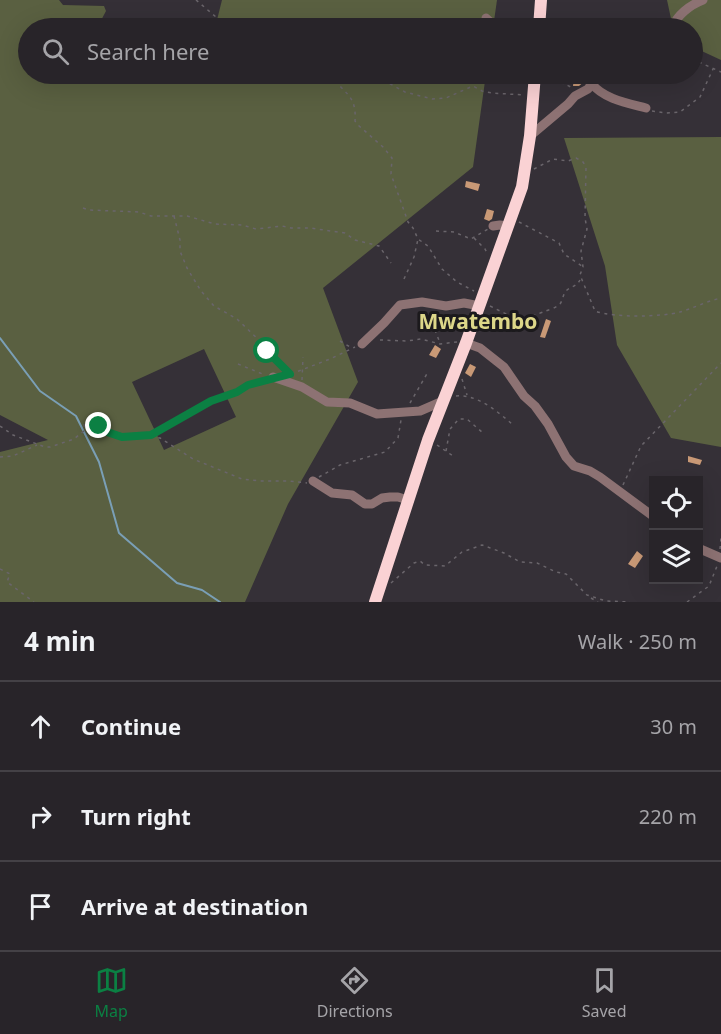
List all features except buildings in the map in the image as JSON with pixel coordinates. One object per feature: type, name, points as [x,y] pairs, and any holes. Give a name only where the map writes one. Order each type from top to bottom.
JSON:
[{"type":"highway","points":[[540,18],[541,0]]},
{"type":"highway","points":[[375,602],[428,441],[494,266],[525,174],[535,84]]},
{"type":"street","points":[[677,18],[703,0]]},
{"type":"street","points":[[530,136],[591,84],[607,96],[646,108]]},
{"type":"street","points":[[493,226],[509,223]]},
{"type":"street","points":[[362,344],[400,305],[422,302],[446,306],[481,301]]},
{"type":"street","points":[[466,343],[480,348],[504,367],[524,396],[535,406],[548,424],[566,457],[574,466],[590,471],[649,513]]},
{"type":"street","points":[[273,377],[302,387],[327,402],[350,403],[382,415],[420,411],[444,400]]},
{"type":"street","points":[[313,481],[332,492],[352,495],[365,504],[372,504],[382,498],[390,497],[408,500]]},
{"type":"street","points":[[703,550],[720,557]]},
{"type":"path","points":[[196,0],[218,18]]},
{"type":"path","points":[[703,64],[721,72]]},
{"type":"path","points":[[646,108],[666,113],[680,112],[700,97],[713,69]]},
{"type":"path","points":[[338,84],[354,103],[355,121],[358,126],[383,147],[392,158],[390,166],[393,179],[408,222],[414,228],[418,239],[414,257],[404,279]]},
{"type":"path","points":[[390,84],[405,92],[432,99],[446,98],[473,86],[492,93],[534,95]]},
{"type":"path","points":[[565,84],[582,92]]},
{"type":"path","points":[[418,239],[428,246],[437,263],[450,276],[481,301],[505,314],[522,319],[555,307],[567,290],[577,285],[583,267],[581,251],[587,230],[585,218],[586,167],[576,158],[568,161],[553,159],[525,174]]},
{"type":"path","points":[[83,208],[139,212],[151,216],[187,216],[215,224],[242,225],[256,229],[282,226],[345,232],[354,240],[379,246],[391,263]]},
{"type":"path","points":[[174,215],[180,240],[180,251],[201,291],[214,306],[237,319],[290,374]]},
{"type":"path","points":[[509,223],[548,236],[559,243],[562,252],[571,260],[583,267]]},
{"type":"path","points":[[436,231],[454,232],[469,239],[493,226]]},
{"type":"path","points":[[473,238],[485,249],[494,266]]},
{"type":"path","points":[[580,278],[595,311],[620,316],[679,312],[706,301],[721,298]]},
{"type":"path","points":[[435,330],[440,344]]},
{"type":"path","points":[[380,340],[421,339],[440,344],[466,343]]},
{"type":"path","points":[[340,341],[352,349]]},
{"type":"path","points":[[0,426],[13,435],[50,447],[74,439],[85,430],[84,424],[87,421],[122,437],[151,435],[211,401],[237,392],[248,385],[290,374],[362,344]]},
{"type":"path","points":[[302,387],[303,357]]},
{"type":"path","points":[[620,491],[641,446],[721,363]]},
{"type":"path","points":[[238,364],[273,377]]},
{"type":"path","points":[[457,366],[468,395]]},
{"type":"path","points":[[151,435],[193,459],[242,478],[309,483],[340,465],[385,452],[398,438],[403,412],[414,398],[428,372]]},
{"type":"path","points":[[444,400],[468,395],[496,410],[512,424]]},
{"type":"path","points":[[446,451],[450,429],[459,419],[467,419],[483,433]]},
{"type":"path","points":[[428,441],[453,456]]},
{"type":"path","points":[[0,458],[13,456],[38,445]]},
{"type":"path","points":[[687,602],[709,586],[720,557],[721,538]]},
{"type":"path","points":[[379,587],[393,582],[414,563],[420,561],[425,565],[445,566],[462,552],[482,545],[520,562],[537,563],[566,574],[587,595],[598,602]]},
{"type":"path","points":[[0,569],[10,574],[7,582],[34,602]]},
{"type":"path","points":[[587,595],[606,601],[630,602]]},
{"type":"green space","points":[[0,0],[59,0],[63,5],[104,6],[106,11],[102,18],[18,18],[18,84],[485,84],[473,167],[323,288],[358,382],[288,504],[245,602],[0,602],[0,452],[48,440],[0,415]],"holes":[[[204,349],[236,417],[164,450],[132,382]]]},
{"type":"green space","points":[[222,0],[497,0],[494,18],[218,18]]},
{"type":"green space","points":[[667,0],[721,0],[721,60],[703,52],[703,18],[671,18]]},
{"type":"green space","points":[[721,137],[721,447],[671,438],[617,345],[605,266],[564,138]]},
{"type":"waterway","points":[[0,338],[40,391],[76,416],[99,462],[119,533],[177,583],[202,590],[220,602]]},
{"type":"district","name":"Mwatembo","points":[[478,322]]},
{"type":"route","points":[[99,426],[107,432],[122,437],[151,435],[211,401],[237,392],[248,385],[290,374],[267,351]]}]
